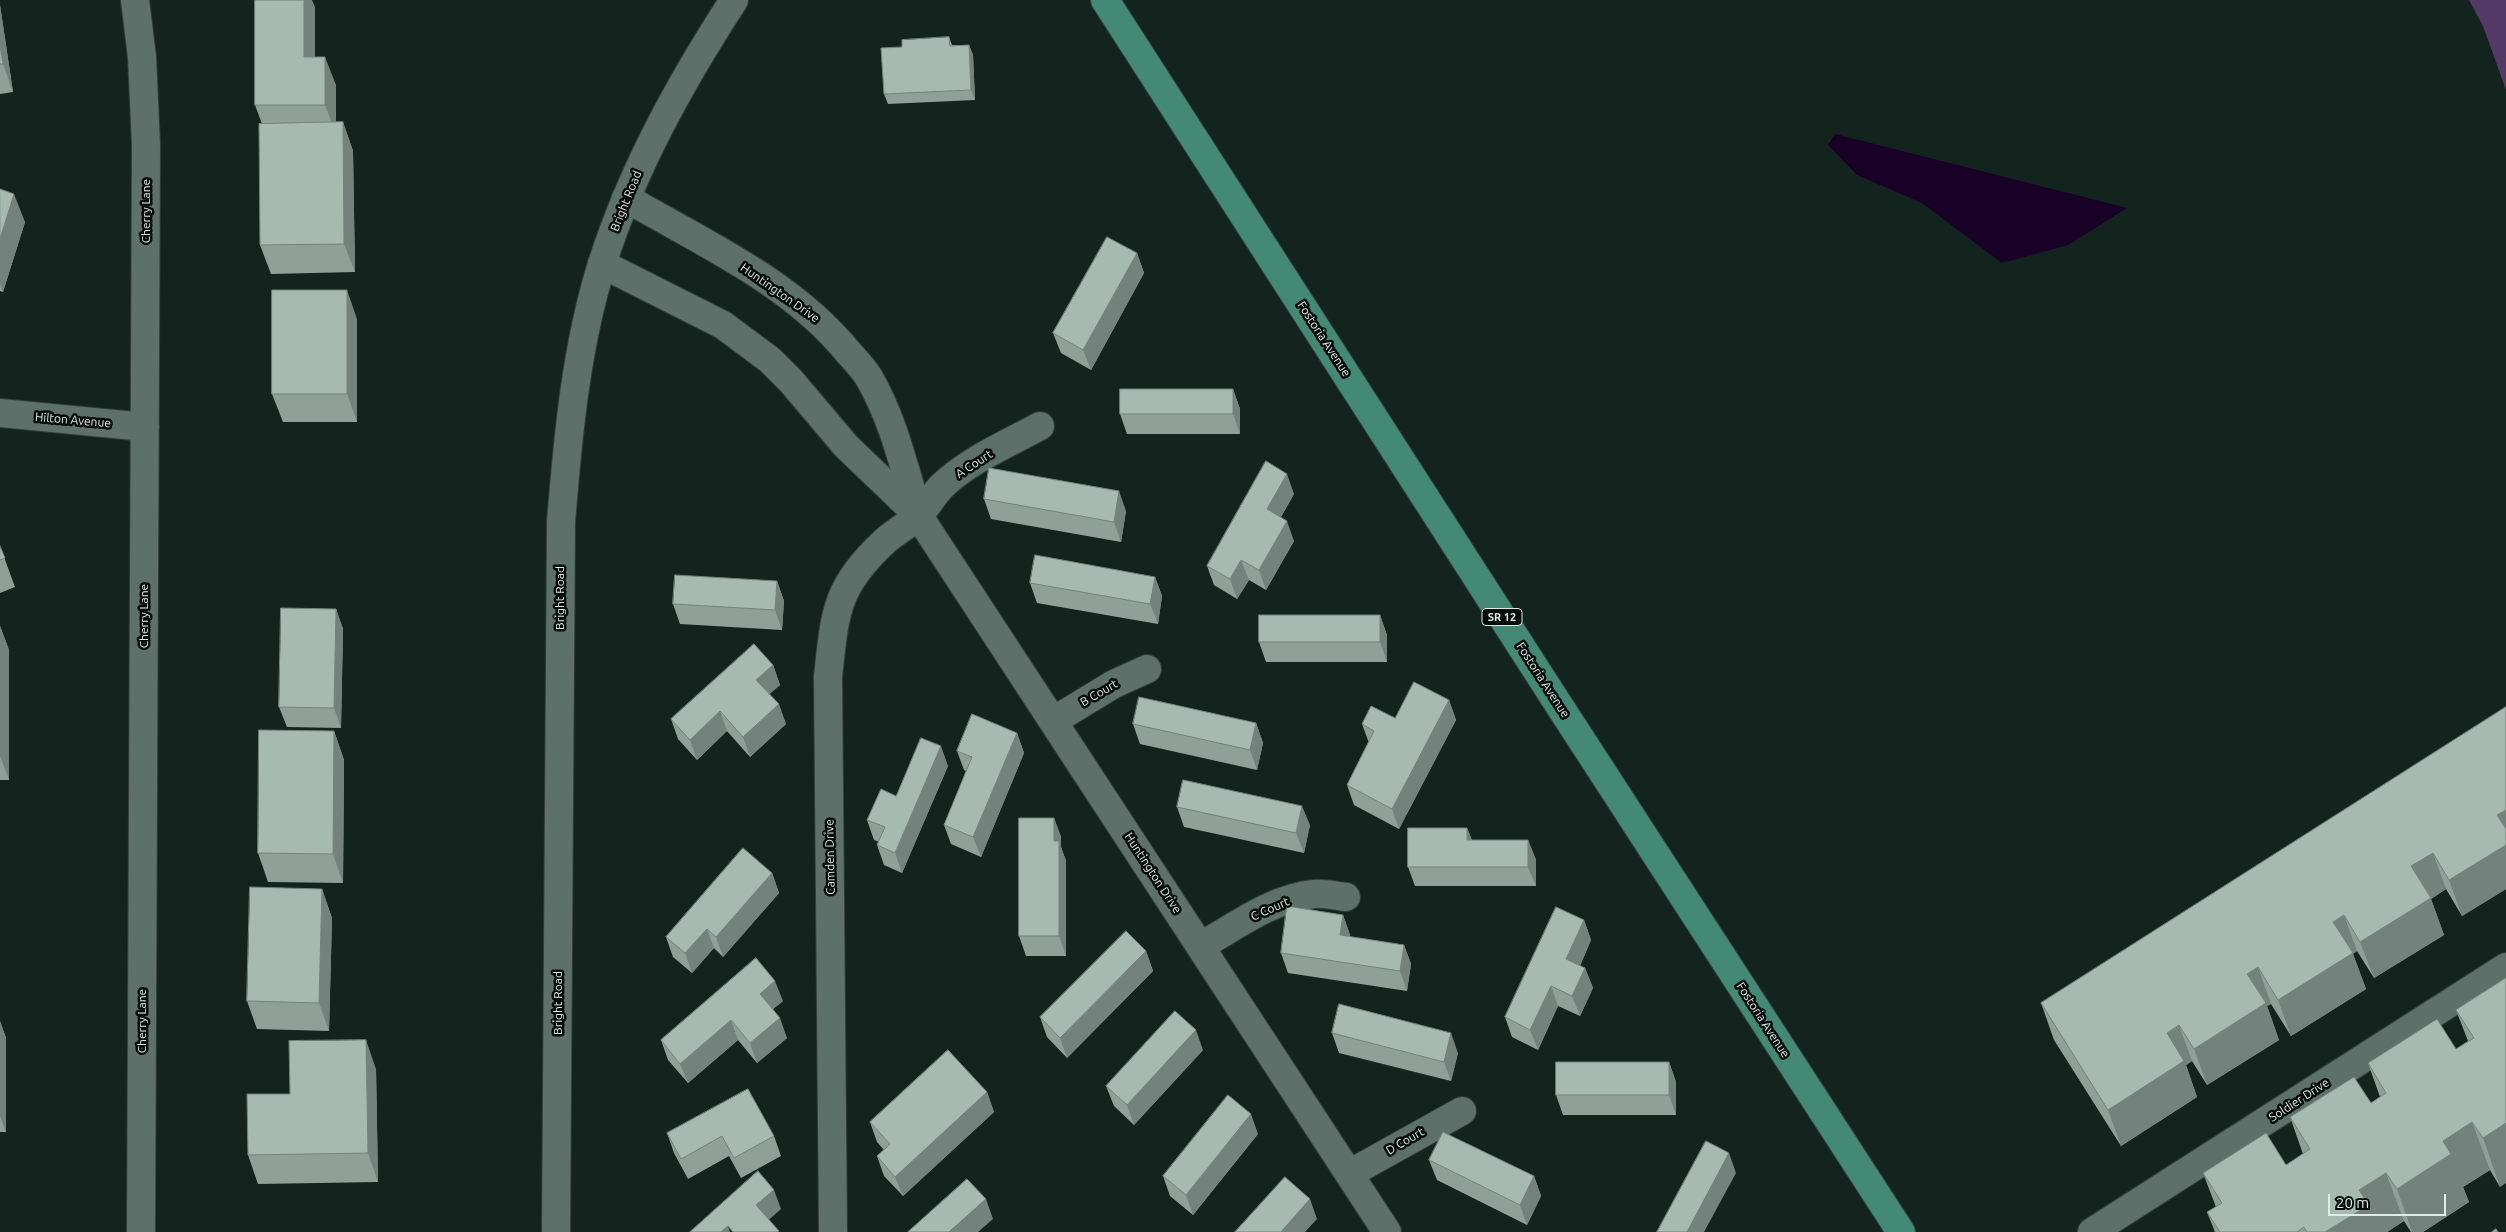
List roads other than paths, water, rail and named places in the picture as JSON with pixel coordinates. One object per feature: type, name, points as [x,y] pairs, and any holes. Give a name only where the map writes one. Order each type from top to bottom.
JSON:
[{"type":"main road","name":"Fostoria Avenue","points":[[1106,0],[1555,700],[1902,1232]]},
{"type":"street","name":"Cherry Lane","points":[[135,0],[142,57],[146,145],[141,1232]]},
{"type":"street","name":"Bright Road","points":[[556,1232],[560,522],[569,427],[589,314],[602,264],[626,198],[655,134],[734,0]]},
{"type":"street","name":"Huntington Drive","points":[[626,198],[760,276],[809,311],[830,330],[867,375],[893,427],[918,516]]},
{"type":"street","name":"Huntington Drive","points":[[602,264],[723,325],[770,360],[791,381],[846,446],[918,516],[1387,1232]]},
{"type":"street","name":"Hilton Avenue","points":[[0,413],[145,427]]},
{"type":"street","name":"A Court","points":[[918,516],[942,486],[968,465],[1040,426]]},
{"type":"street","name":"Camden Drive","points":[[834,1232],[828,677],[834,619],[844,591],[859,566],[887,539],[918,516]]},
{"type":"street","name":"B Court","points":[[1053,721],[1114,684],[1147,669]]},
{"type":"street","name":"C Court","points":[[1201,946],[1260,911],[1287,899],[1315,894],[1346,897]]},
{"type":"street","name":"Soldier Drive","points":[[2092,1232],[2123,1224],[2506,967]]},
{"type":"street","name":"D Court","points":[[1349,1174],[1462,1111]]}]
